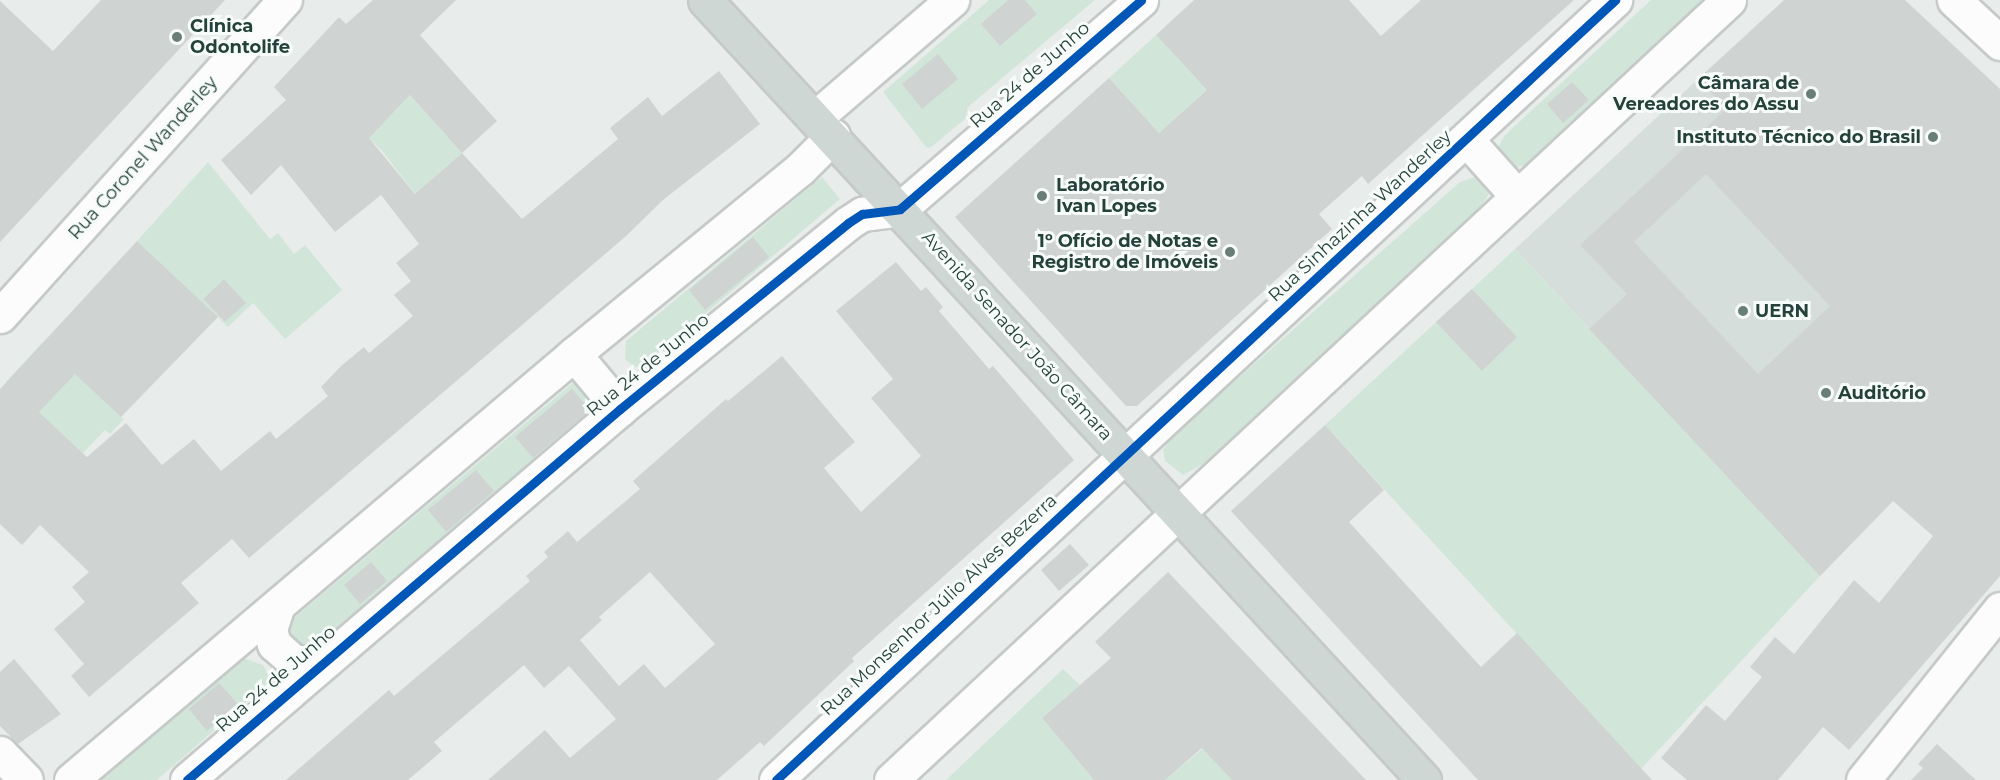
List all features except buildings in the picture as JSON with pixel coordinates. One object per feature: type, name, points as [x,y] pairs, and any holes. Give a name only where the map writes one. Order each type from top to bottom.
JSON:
[{"type":"main road","name":"Avenida Senador João Câmara","points":[[705,0],[1424,780]]},
{"type":"street","name":"Rua Coronel Wanderley","points":[[0,316],[285,0]]},
{"type":"street","points":[[71,780],[574,354],[800,169],[824,127],[952,0]]},
{"type":"street","name":"Rua 24 de Junho","points":[[187,780],[273,702],[620,409],[848,223],[862,214],[900,209],[1142,0]]},
{"type":"street","name":"Rua Sinhazinha Wanderley","points":[[1125,454],[1467,140],[1615,0]]},
{"type":"street","points":[[891,780],[1729,0]]},
{"type":"street","points":[[1954,0],[2000,43]]},
{"type":"street","points":[[1467,140],[1517,196]]},
{"type":"street","points":[[574,354],[620,409]]},
{"type":"street","name":"Rua Monsenhor Júlio Alves Bezerra","points":[[776,780],[1125,454]]},
{"type":"street","points":[[278,605],[270,630],[274,644],[294,662],[320,662]]},
{"type":"street","points":[[1863,780],[2000,609]]},
{"type":"street","points":[[228,648],[251,648],[269,660],[278,681],[273,702]]},
{"type":"street","points":[[0,753],[26,780]]},
{"type":"shaded area","name":"UERN","points":[[1698,79],[1995,396],[1820,576],[1515,249]]},
{"type":"green space","points":[[989,0],[1095,0],[968,107],[965,119],[930,148],[926,147],[883,92]]},
{"type":"green space","points":[[1651,0],[1704,0],[1528,164],[1514,168],[1506,163],[1498,148],[1504,136]]},
{"type":"green space","points":[[1156,35],[1207,90],[1159,133],[1109,78]]},
{"type":"green space","points":[[376,94],[394,112],[410,95],[462,153],[432,179],[461,214],[493,187],[513,209],[458,249],[382,151],[351,120]]},
{"type":"green space","points":[[208,162],[270,239],[278,233],[294,254],[305,245],[342,290],[285,339],[253,303],[228,327],[137,241]],"holes":[[[224,279],[245,302],[225,322],[203,299]]]},
{"type":"green space","points":[[822,177],[840,199],[645,365],[635,367],[625,359],[626,341]]},
{"type":"green space","points":[[1475,177],[1489,194],[1480,208],[1203,464],[1183,475],[1165,461],[1163,450],[1174,435],[1460,182]]},
{"type":"green space","points":[[1515,249],[1820,576],[1641,769],[1325,425]]},
{"type":"green space","points":[[42,343],[124,419],[110,434],[105,430],[83,453],[6,382]]},
{"type":"green space","points":[[574,382],[596,408],[311,649],[305,652],[286,634],[288,623]]},
{"type":"green space","points":[[243,658],[263,665],[268,674],[266,685],[157,780],[102,780]]},
{"type":"green space","points":[[1063,669],[1080,685],[1042,718],[1094,780],[946,780]]},
{"type":"green space","points":[[1205,747],[1232,780],[1165,780]]},
{"type":"cycle path","points":[[187,780],[620,409],[848,223],[862,214],[900,209],[1141,0]]},
{"type":"cycle path","points":[[776,780],[1615,0]]},
{"type":"place","name":"Clínica Odontolife","points":[[177,37]]},
{"type":"place","name":"Câmara de Vereadores do Assu","points":[[1811,94]]},
{"type":"place","name":"Instituto Técnico do Brasil","points":[[1933,137]]},
{"type":"place","name":"Laboratório Ivan Lopes","points":[[1042,196]]},
{"type":"place","name":"1º Ofício de Notas e Registro de Imóveis","points":[[1230,252]]},
{"type":"place","name":"UERN","points":[[1743,311]]},
{"type":"place","name":"Auditório","points":[[1826,393]]}]
